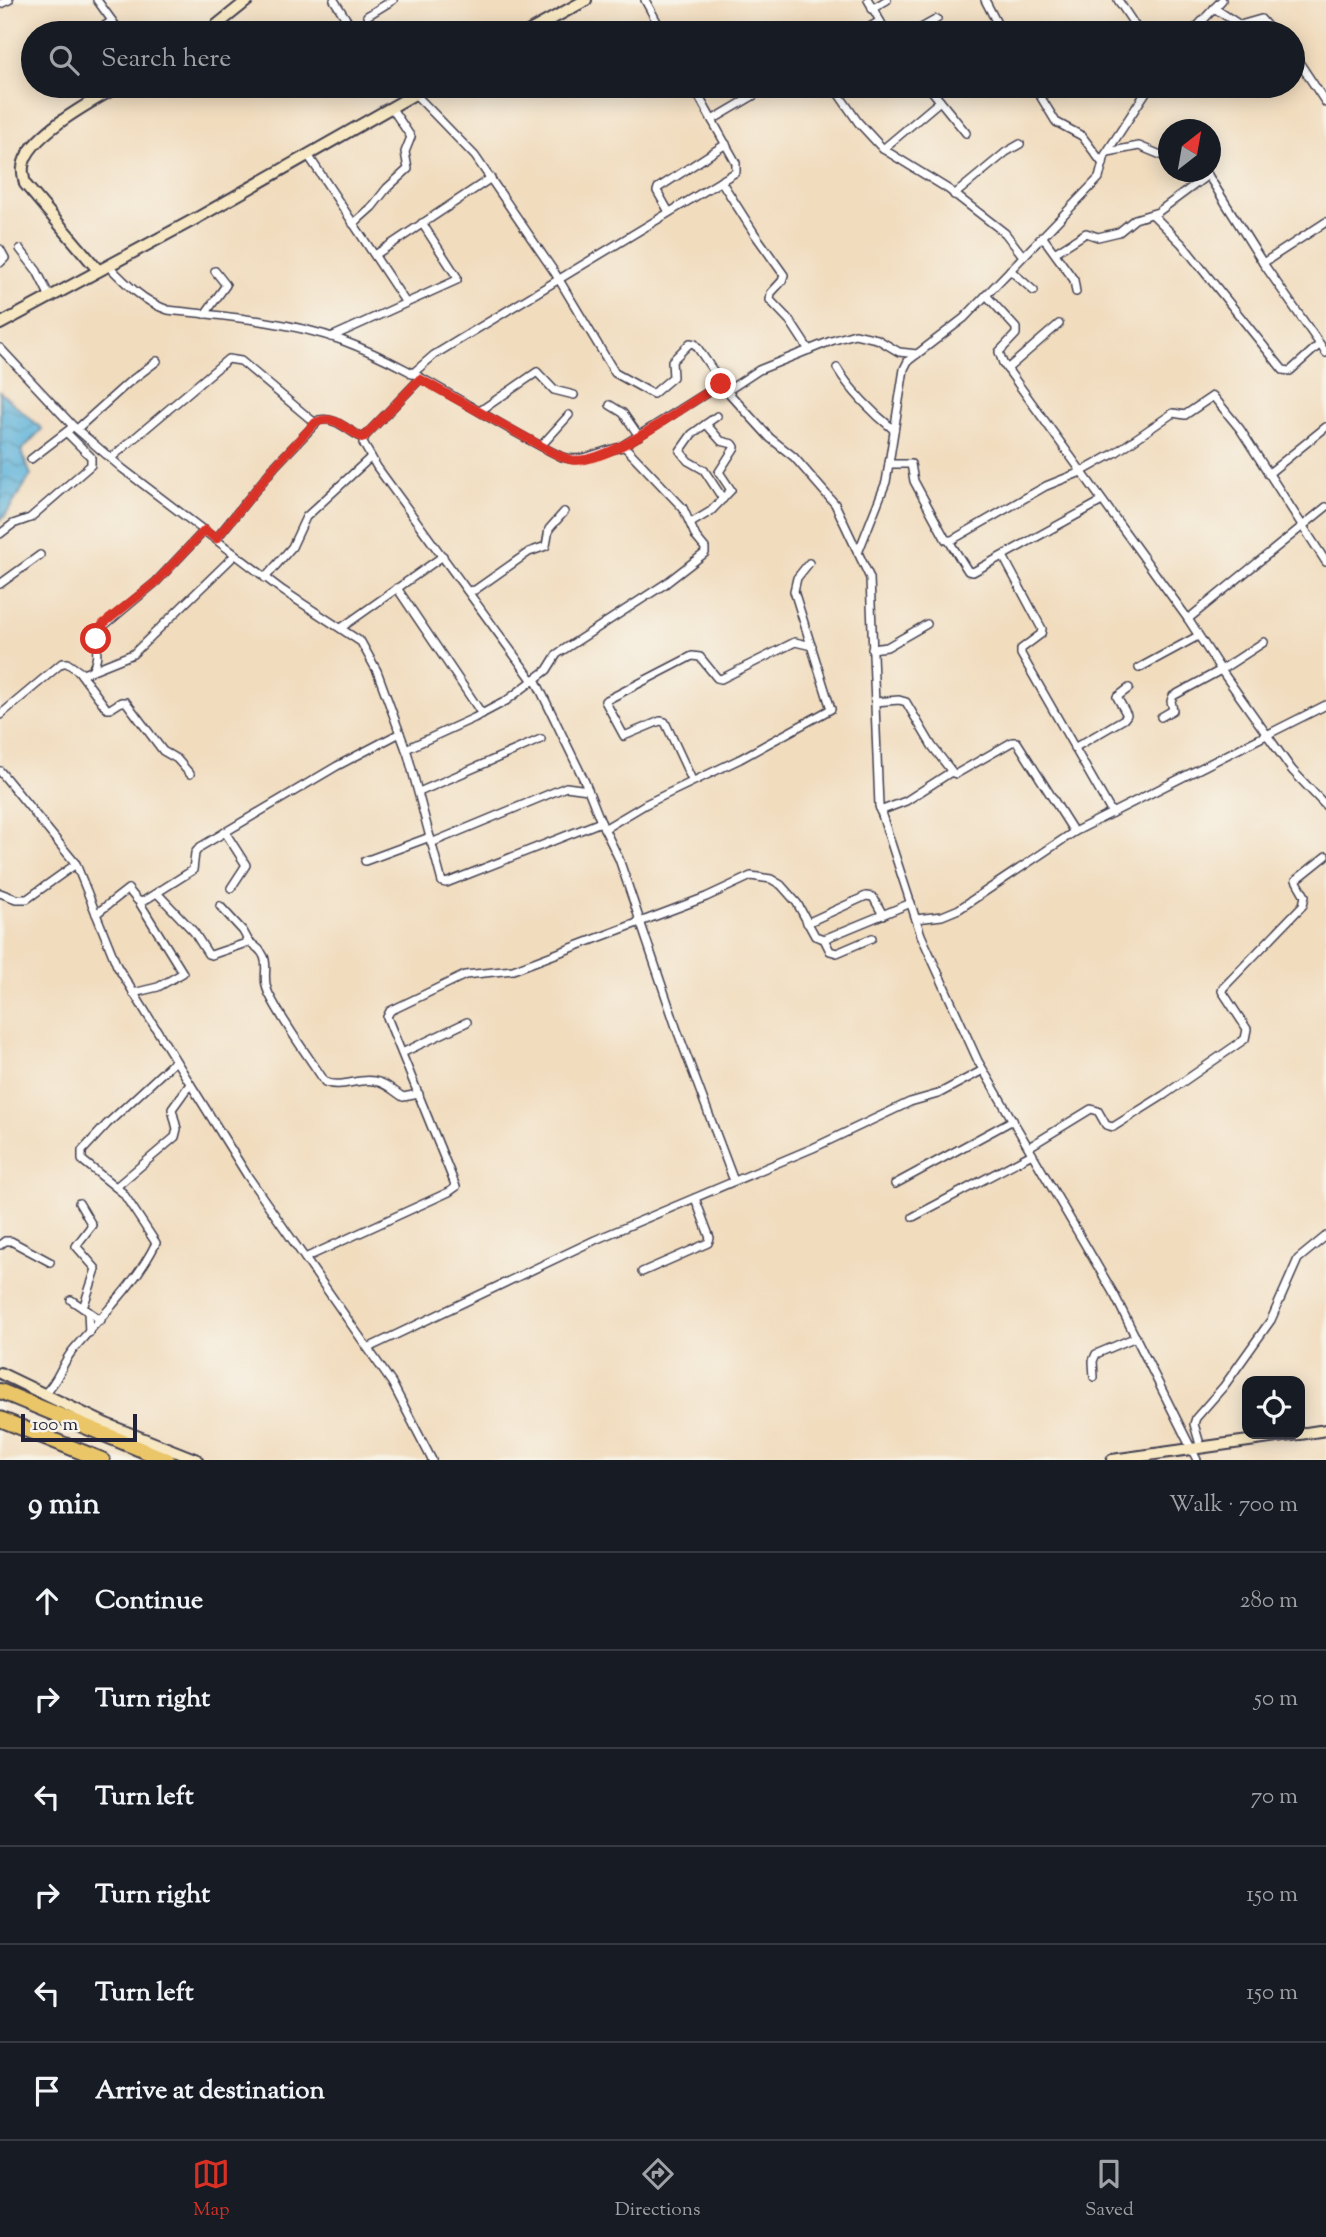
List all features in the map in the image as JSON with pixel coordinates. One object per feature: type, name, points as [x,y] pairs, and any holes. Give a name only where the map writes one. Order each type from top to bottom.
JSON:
[{"type":"highway","points":[[0,1391],[167,1460]]},
{"type":"highway","points":[[0,1419],[102,1460]]},
{"type":"street","points":[[0,4],[9,0]]},
{"type":"street","points":[[97,0],[112,21]]},
{"type":"street","points":[[222,21],[248,0]]},
{"type":"street","points":[[334,0],[347,21]]},
{"type":"street","points":[[367,16],[393,0]]},
{"type":"street","points":[[544,21],[567,5],[586,0]]},
{"type":"street","points":[[645,0],[656,21]]},
{"type":"street","points":[[867,0],[879,21]]},
{"type":"street","points":[[872,9],[887,0]]},
{"type":"street","points":[[985,0],[996,21]]},
{"type":"street","points":[[1118,0],[1132,21]]},
{"type":"street","points":[[1202,21],[1222,0]]},
{"type":"street","points":[[1214,8],[1234,21]]},
{"type":"street","points":[[933,21],[937,19]]},
{"type":"street","points":[[1305,71],[1326,103]]},
{"type":"street","points":[[98,98],[46,133],[33,146],[23,167],[25,184],[103,267],[154,304],[168,310],[276,324],[331,337],[377,356],[541,446],[572,460],[621,446],[721,384]]},
{"type":"street","points":[[0,324],[197,218],[408,98]]},
{"type":"street","points":[[419,98],[475,156],[491,178],[559,279],[617,376],[653,394],[673,377],[672,360],[692,343],[727,391],[770,438],[794,457],[835,504],[870,578],[880,811],[921,935],[984,1070],[1108,1285],[1196,1448]]},
{"type":"street","points":[[412,374],[434,355],[733,174],[737,167],[700,98]]},
{"type":"street","points":[[712,120],[750,98]]},
{"type":"street","points":[[841,98],[858,122],[883,149],[954,194],[1006,233],[1023,256]]},
{"type":"street","points":[[938,98],[967,133]]},
{"type":"street","points":[[1041,98],[1056,122],[1082,136],[1103,164]]},
{"type":"street","points":[[858,553],[886,482],[904,369],[908,361],[964,317],[1099,178],[1108,152],[1142,98]]},
{"type":"street","points":[[883,149],[940,101]]},
{"type":"street","points":[[353,224],[408,169],[405,152],[411,138],[391,107]]},
{"type":"street","points":[[669,212],[657,191],[658,188],[726,144]]},
{"type":"street","points":[[954,194],[1006,152],[1020,145]]},
{"type":"street","points":[[1108,152],[1139,146],[1158,154]]},
{"type":"street","points":[[308,155],[406,303]]},
{"type":"street","points":[[374,255],[491,178]]},
{"type":"street","points":[[721,181],[784,275],[782,282],[771,293],[770,300],[790,321],[809,350]]},
{"type":"street","points":[[1056,252],[1086,233],[1098,237],[1122,230],[1137,218],[1153,215],[1195,182]]},
{"type":"street","points":[[1213,182],[1263,263],[1326,353]]},
{"type":"street","points":[[1153,215],[1182,244],[1283,370],[1290,371],[1320,344]]},
{"type":"street","points":[[1263,263],[1326,222]]},
{"type":"street","points":[[331,337],[457,279],[422,223]]},
{"type":"street","points":[[1042,236],[1074,280],[1076,292]]},
{"type":"street","points":[[0,249],[5,258],[0,263]]},
{"type":"street","points":[[20,249],[37,271],[50,297]]},
{"type":"street","points":[[1010,270],[1034,291]]},
{"type":"street","points":[[205,314],[226,285],[215,271]]},
{"type":"street","points":[[986,295],[1016,328],[1016,334],[999,352],[1007,369],[1188,619],[1292,770],[1326,806]]},
{"type":"street","points":[[1007,369],[1059,324]]},
{"type":"street","points":[[727,391],[759,370],[831,341],[860,334],[877,338],[896,351],[916,354]]},
{"type":"street","points":[[0,348],[75,427],[111,458],[265,578],[356,638],[365,647],[377,671],[406,749],[440,878],[446,883],[602,825],[740,759],[831,709],[794,591],[797,578],[809,563]]},
{"type":"street","points":[[111,458],[228,359],[241,361],[315,423]]},
{"type":"street","points":[[31,460],[157,361]]},
{"type":"street","points":[[837,368],[845,382],[894,430]]},
{"type":"street","points":[[480,411],[537,372],[556,391],[574,395]]},
{"type":"street","points":[[363,438],[420,379]]},
{"type":"street","points":[[949,541],[1046,486],[1081,472],[1125,447],[1173,413],[1185,415],[1213,396],[1240,429],[1326,562]]},
{"type":"street","points":[[610,405],[624,413],[639,436]]},
{"type":"street","points":[[541,446],[569,415]]},
{"type":"street","points":[[717,416],[687,439],[680,451],[688,461],[704,470],[723,499]]},
{"type":"street","points":[[216,539],[275,466],[315,423],[324,419],[338,422],[363,438],[371,457],[534,680],[588,790],[622,868],[677,1030],[734,1181]]},
{"type":"street","points":[[691,523],[711,511],[731,490],[719,469],[735,447],[721,441],[706,424]]},
{"type":"street","points":[[1268,474],[1326,427]]},
{"type":"street","points":[[0,534],[13,524],[30,517],[91,465],[91,457],[67,433]]},
{"type":"street","points":[[406,749],[506,701],[547,670],[557,654],[665,584],[705,553],[705,548],[683,508],[628,449],[621,446]]},
{"type":"street","points":[[265,578],[292,547],[306,517],[371,457]]},
{"type":"street","points":[[889,464],[911,464],[914,481],[970,572],[977,571],[1102,501]]},
{"type":"street","points":[[1188,619],[1326,507]]},
{"type":"street","points":[[468,591],[475,590],[529,552],[546,546],[549,529],[564,512]]},
{"type":"street","points":[[92,670],[98,660],[96,639],[100,629],[156,582],[205,530]]},
{"type":"street","points":[[0,583],[40,555]]},
{"type":"street","points":[[80,673],[133,654],[235,555]]},
{"type":"street","points":[[341,628],[443,556]]},
{"type":"street","points":[[1003,556],[1042,629],[1041,634],[1021,649],[1021,654],[1112,813]]},
{"type":"street","points":[[397,588],[482,714]]},
{"type":"street","points":[[872,649],[887,647],[927,624]]},
{"type":"street","points":[[1139,668],[1198,636]]},
{"type":"street","points":[[692,780],[665,722],[660,721],[624,736],[606,701],[692,656],[700,657],[717,678],[721,679],[796,642],[813,646]]},
{"type":"street","points":[[1161,717],[1173,710],[1173,696],[1221,670],[1264,642]]},
{"type":"street","points":[[0,715],[62,663],[71,665],[107,709],[126,702],[163,751],[177,759],[190,774]]},
{"type":"street","points":[[1074,748],[1124,719],[1127,715],[1117,697],[1129,688]]},
{"type":"street","points":[[874,702],[906,702],[929,741],[951,772],[956,774],[1012,742],[1017,742],[1074,832]]},
{"type":"street","points":[[916,919],[942,916],[959,909],[1074,832],[1326,705]]},
{"type":"street","points":[[139,902],[193,870],[197,850],[337,766],[400,733]]},
{"type":"street","points":[[419,792],[541,739]]},
{"type":"street","points":[[0,771],[76,864],[117,966],[133,993],[247,1175],[393,1383],[432,1460]]},
{"type":"street","points":[[880,811],[906,801],[951,772]]},
{"type":"street","points":[[365,861],[431,840],[566,787],[588,790]]},
{"type":"street","points":[[225,832],[246,865],[231,888]]},
{"type":"street","points":[[913,1217],[1030,1151],[1091,1109],[1098,1111],[1106,1125],[1113,1127],[1245,1039],[1247,1029],[1222,991],[1223,988],[1303,905],[1305,896],[1296,880],[1326,856]]},
{"type":"street","points":[[0,893],[16,899],[27,899],[76,864]]},
{"type":"street","points":[[305,1258],[449,1192],[456,1186],[387,1017],[390,1011],[465,975],[513,970],[712,894],[751,876],[771,879],[781,885],[797,903],[815,936],[824,939],[911,903]]},
{"type":"street","points":[[96,914],[128,889],[183,973],[158,987],[133,993]]},
{"type":"street","points":[[157,893],[194,932],[208,954],[249,942]]},
{"type":"street","points":[[807,923],[866,896],[873,897],[883,915]]},
{"type":"street","points":[[220,906],[243,931],[249,942],[266,958],[268,992],[325,1082],[333,1084],[375,1081],[391,1087],[403,1097],[419,1094]]},
{"type":"street","points":[[824,939],[830,951],[837,953],[872,938]]},
{"type":"street","points":[[402,1053],[467,1022]]},
{"type":"street","points":[[44,1394],[55,1384],[73,1350],[124,1292],[156,1243],[123,1194],[82,1160],[82,1151],[175,1060]]},
{"type":"street","points":[[368,1348],[595,1240],[858,1128],[910,1102],[938,1094],[984,1070]]},
{"type":"street","points":[[116,1187],[175,1137],[177,1129],[172,1109],[190,1084]]},
{"type":"street","points":[[895,1184],[1013,1120]]},
{"type":"street","points":[[642,1272],[708,1243],[710,1238],[695,1198]]},
{"type":"street","points":[[79,1203],[92,1225],[76,1247],[96,1269],[85,1310],[89,1333]]},
{"type":"street","points":[[1197,1460],[1194,1424],[1196,1418],[1224,1386],[1271,1320],[1298,1259],[1326,1236]]},
{"type":"street","points":[[0,1245],[11,1241],[50,1262]]},
{"type":"street","points":[[71,1300],[101,1320]]},
{"type":"street","points":[[1094,1377],[1093,1361],[1096,1354],[1136,1337]]},
{"type":"street","points":[[0,1373],[106,1424],[197,1460]]},
{"type":"street","points":[[1305,1433],[1326,1430]]},
{"type":"street","points":[[1112,1460],[1262,1439]]},
{"type":"water","points":[[0,392],[42,429],[21,451],[31,475],[0,520]]},
{"type":"route","points":[[96,639],[103,624],[164,575],[205,530],[216,539],[275,466],[319,420],[341,423],[363,438],[420,379],[552,452],[572,460],[621,446],[721,384]]}]
